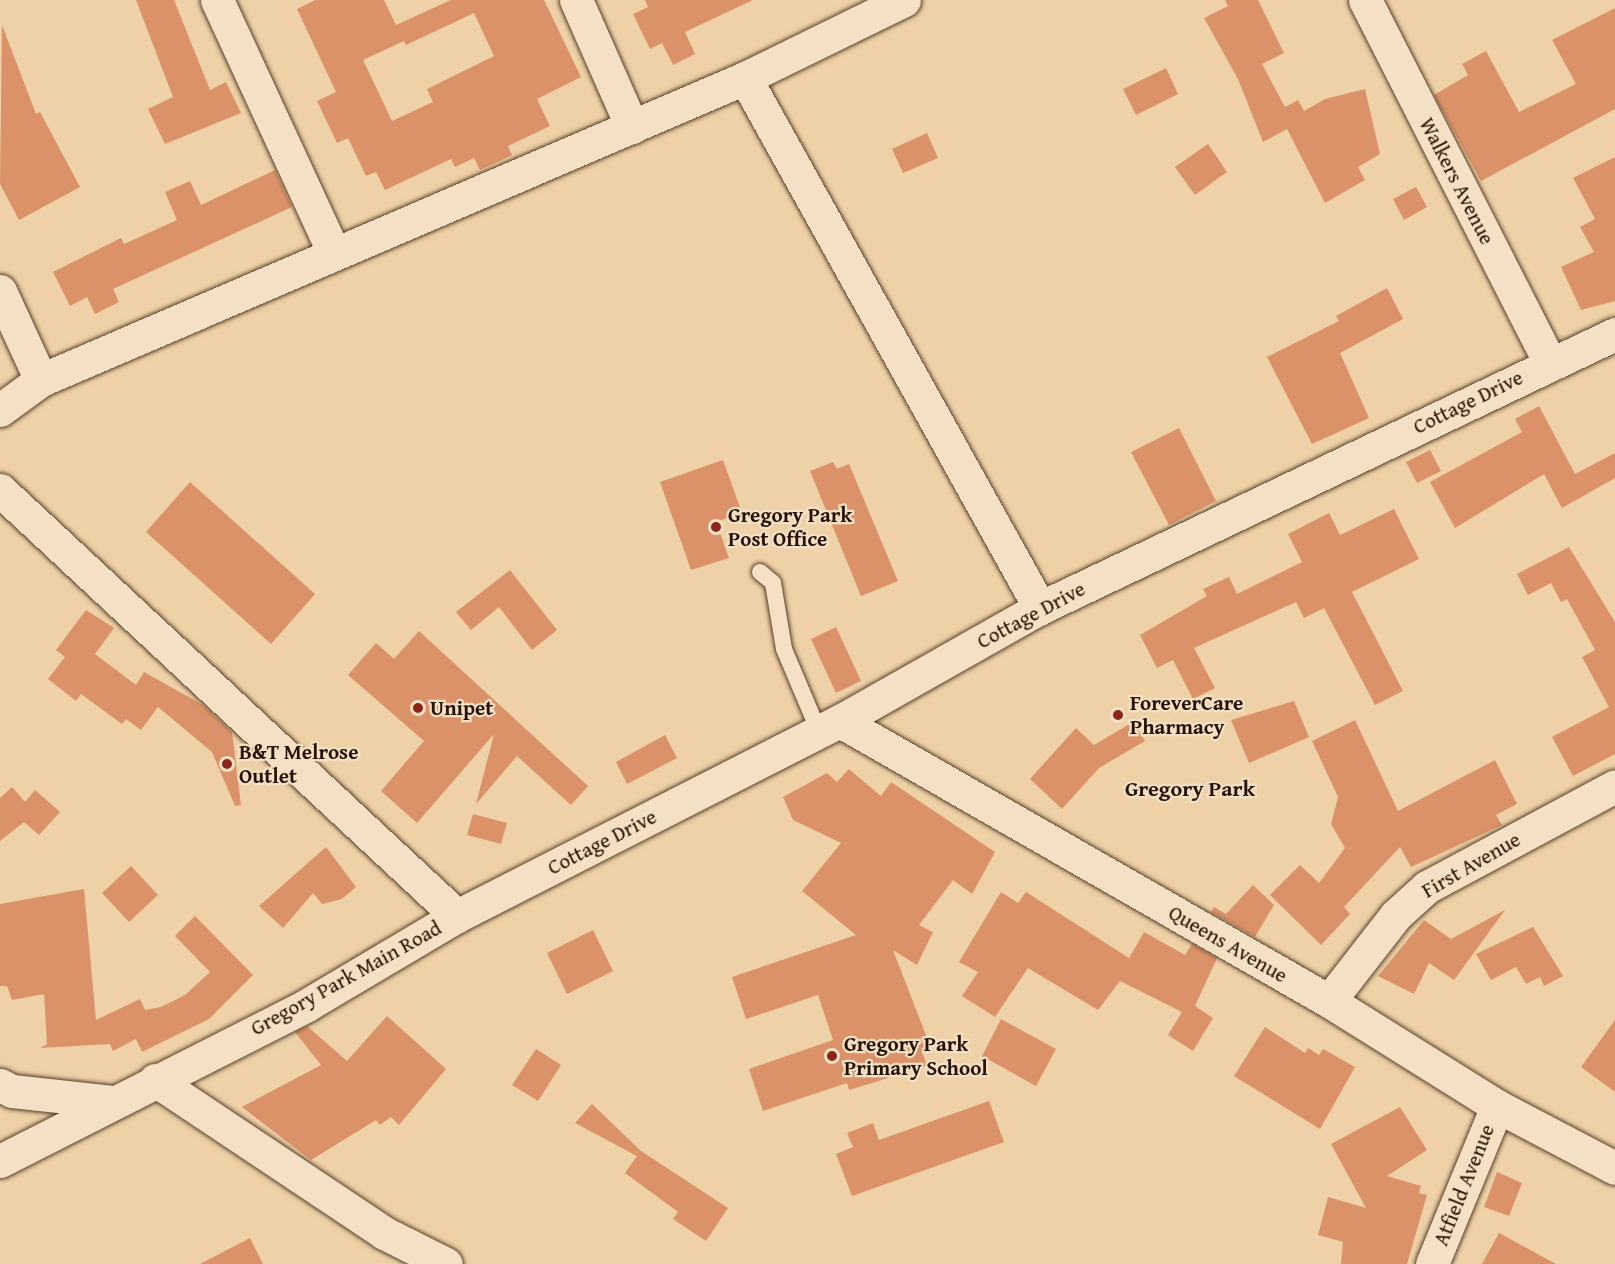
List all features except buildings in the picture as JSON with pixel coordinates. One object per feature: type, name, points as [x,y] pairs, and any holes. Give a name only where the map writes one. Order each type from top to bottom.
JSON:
[{"type":"street","points":[[217,0],[334,253]]},
{"type":"street","points":[[576,0],[632,127]]},
{"type":"street","points":[[0,410],[41,380],[745,78],[904,0]]},
{"type":"street","name":"Walkers Avenue","points":[[1365,0],[1550,363]]},
{"type":"street","points":[[745,78],[1040,608]]},
{"type":"street","points":[[0,291],[41,380]]},
{"type":"street","name":"Cottage Drive","points":[[457,916],[829,727],[1040,608],[1615,334]]},
{"type":"street","name":"Gregory Park Main Road","points":[[0,490],[457,916],[307,1005],[155,1080],[0,1161]]},
{"type":"street","name":"Queens Avenue","points":[[829,727],[1329,1001],[1497,1106],[1615,1168]]},
{"type":"street","name":"First Avenue","points":[[1329,1001],[1396,915],[1427,888],[1615,786]]},
{"type":"street","points":[[155,1080],[384,1233],[446,1264]]},
{"type":"street","points":[[0,1085],[34,1094],[114,1102]]},
{"type":"street","name":"Atfield Avenue","points":[[1432,1264],[1497,1106]]},
{"type":"lane","points":[[760,572],[773,583],[784,649],[829,727]]},
{"type":"place","name":"Gregory Park Post Office","points":[[716,527]]},
{"type":"place","name":"Unipet","points":[[418,708]]},
{"type":"place","name":"ForeverCare Pharmacy","points":[[1118,715]]},
{"type":"place","name":"B&T Melrose Outlet","points":[[227,764]]},
{"type":"place","name":"Gregory Park Primary School","points":[[832,1056]]},
{"type":"district","name":"Gregory Park","points":[[1190,789]]}]
